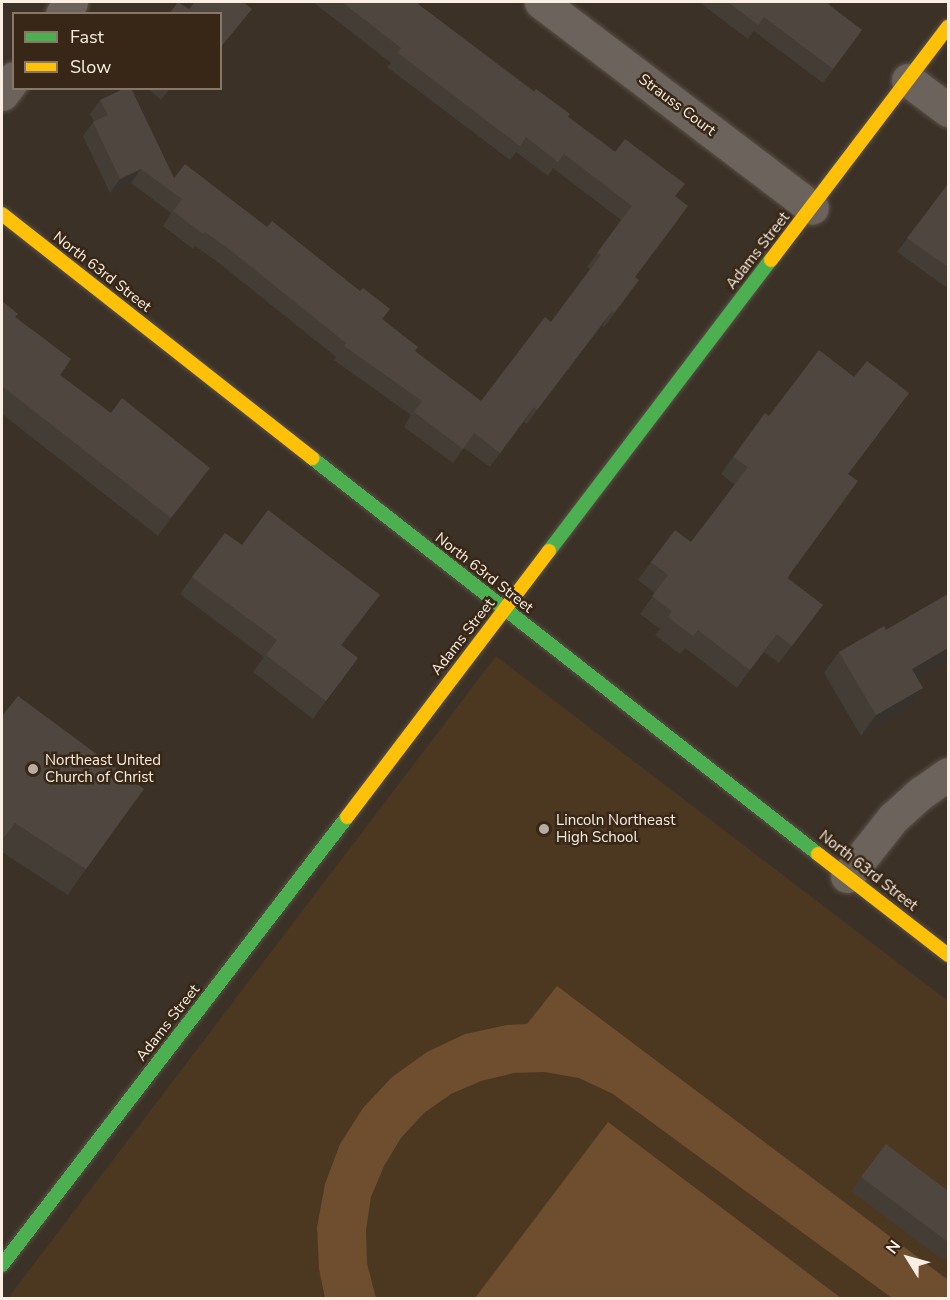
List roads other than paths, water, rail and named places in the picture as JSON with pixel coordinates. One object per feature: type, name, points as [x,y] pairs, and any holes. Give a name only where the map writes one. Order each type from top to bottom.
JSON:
[{"type":"main road","name":"Adams Street","points":[[2,1265],[813,208],[948,27]]},
{"type":"main road","name":"North 63rd Street","points":[[2,214],[948,955]]},
{"type":"street","name":"Strauss Court","points":[[541,2],[813,208]]},
{"type":"street","points":[[908,80],[948,110]]},
{"type":"street","points":[[2,94],[12,81]]},
{"type":"street","points":[[847,876],[893,818],[921,793],[948,774]]},
{"type":"place","name":"Northeast United Church of Christ","points":[[33,769]]},
{"type":"place","name":"Lincoln Northeast High School","points":[[544,829]]}]
